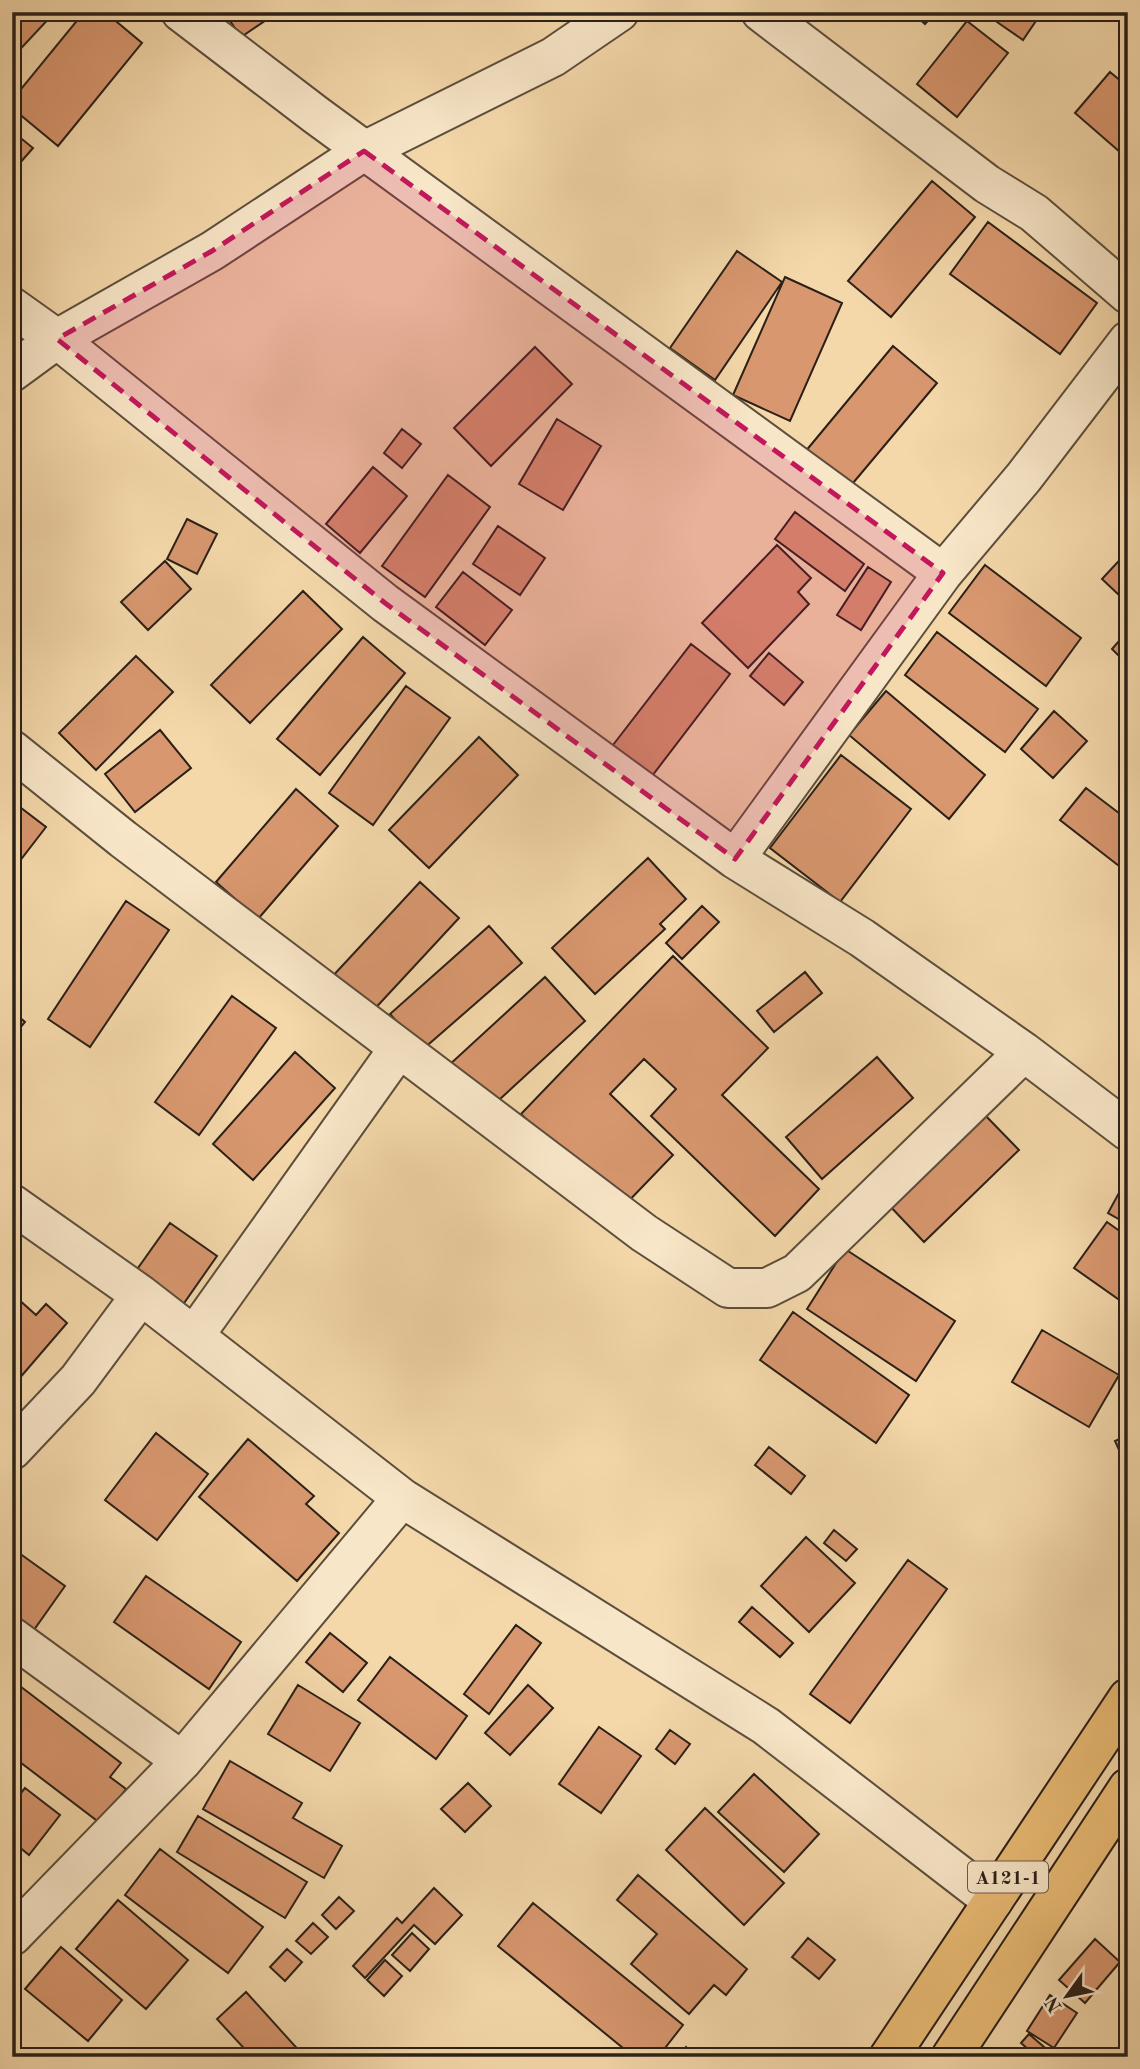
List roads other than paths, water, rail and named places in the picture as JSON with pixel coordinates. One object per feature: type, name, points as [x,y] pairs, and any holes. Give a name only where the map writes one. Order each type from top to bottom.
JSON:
[{"type":"highway","name":"A121-1","points":[[889,2057],[1128,1698]]},
{"type":"highway","name":"A121-1","points":[[951,2057],[1126,1794]]},
{"type":"street","points":[[181,12],[364,151],[943,573]]},
{"type":"street","points":[[12,372],[57,339],[212,251],[364,151],[553,57],[619,12]]},
{"type":"street","points":[[761,12],[956,161],[1034,213],[1128,294]]},
{"type":"street","points":[[12,307],[57,339],[385,603],[735,859],[862,937],[1024,1052],[1128,1131]]},
{"type":"street","points":[[735,859],[943,573],[1024,477],[1128,341]]},
{"type":"street","points":[[12,750],[122,839],[643,1233],[727,1288],[767,1288],[797,1273],[1024,1052]]},
{"type":"street","points":[[194,1336],[399,1048]]},
{"type":"street","points":[[12,1204],[141,1295],[402,1497],[766,1726],[993,1901]]},
{"type":"street","points":[[12,1450],[78,1380],[141,1295]]},
{"type":"street","points":[[12,1936],[183,1761],[402,1497]]},
{"type":"street","points":[[12,1637],[183,1761]]}]
